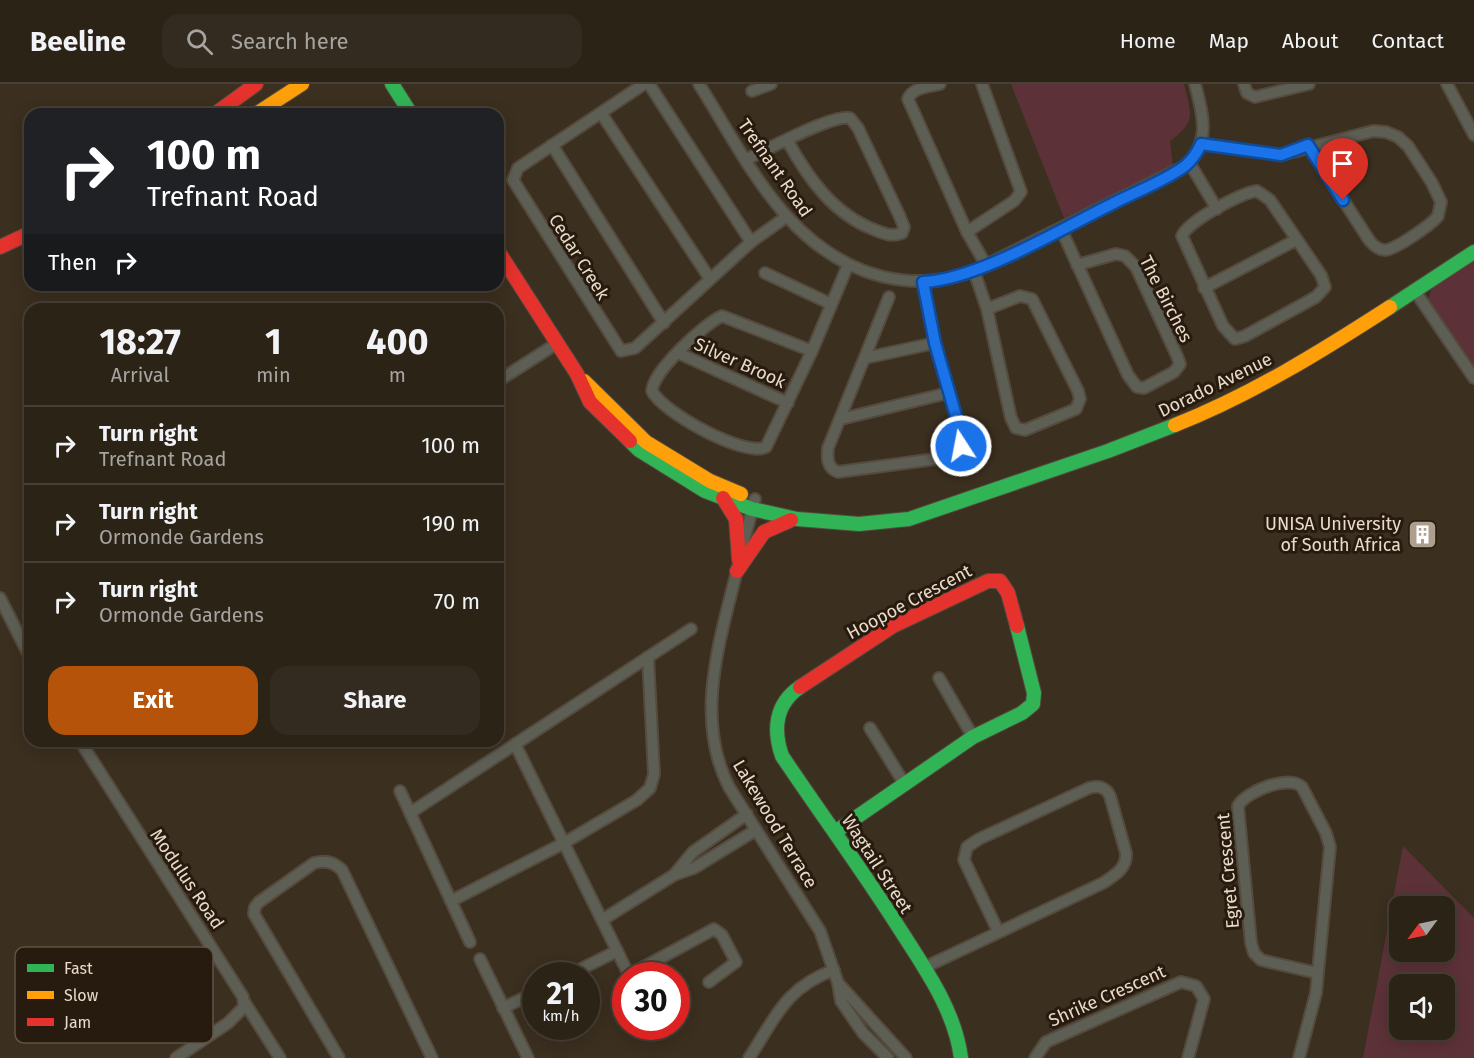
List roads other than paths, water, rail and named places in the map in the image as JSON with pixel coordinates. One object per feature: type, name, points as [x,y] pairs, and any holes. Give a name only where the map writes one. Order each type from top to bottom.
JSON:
[{"type":"street","points":[[222,108],[256,84]]},
{"type":"street","points":[[265,108],[302,84]]},
{"type":"street","points":[[392,84],[407,108]]},
{"type":"street","name":"Cedar Creek","points":[[644,84],[518,168],[513,180],[517,191],[621,351],[635,348],[752,242],[786,217]]},
{"type":"street","points":[[649,84],[752,242]]},
{"type":"street","name":"Trefnant Road","points":[[699,84],[786,217],[808,240],[848,265],[897,280],[923,282],[948,279],[974,271],[1175,172],[1189,162],[1201,144]]},
{"type":"street","points":[[752,92],[771,84]]},
{"type":"street","points":[[940,84],[913,92],[908,99],[967,232],[986,265]]},
{"type":"street","points":[[967,232],[1014,201],[1022,192],[982,84]]},
{"type":"street","points":[[1195,84],[1204,122],[1201,144],[1281,155],[1308,145],[1373,131],[1398,136],[1412,152],[1438,195],[1442,207],[1438,216],[1395,246],[1387,250],[1379,249],[1369,240],[1308,145]]},
{"type":"street","points":[[1244,84],[1248,93],[1255,97],[1309,84]]},
{"type":"street","points":[[1448,84],[1472,128]]},
{"type":"street","points":[[602,113],[710,279]]},
{"type":"street","points":[[747,159],[787,140],[838,117],[850,118],[858,128],[904,230],[891,235],[851,218],[818,188],[787,140]]},
{"type":"street","name":"Cedar Creek","points":[[552,145],[664,323]]},
{"type":"street","points":[[1189,162],[1217,209]]},
{"type":"street","points":[[1251,192],[1261,192],[1270,201],[1296,240],[1321,275],[1325,283],[1324,290],[1245,336],[1238,339],[1230,336],[1204,288],[1182,236],[1190,225],[1217,209],[1251,192]]},
{"type":"street","name":"The Birches","points":[[1061,229],[1077,265],[1134,385],[1144,388],[1177,370],[1180,364],[1177,356],[1132,262],[1116,254],[1077,265]]},
{"type":"street","points":[[0,247],[24,235]]},
{"type":"street","points":[[1204,288],[1296,240]]},
{"type":"street","name":"Dorado Avenue","points":[[753,504],[797,519],[860,524],[889,522],[909,519],[1108,451],[1211,410],[1322,351],[1474,252]]},
{"type":"street","points":[[504,261],[577,374],[630,429],[652,446],[753,504]]},
{"type":"street","name":"Silver Brook","points":[[812,351],[725,315],[715,319],[678,352],[654,382],[654,396],[682,419],[742,446],[761,450],[771,441],[812,351],[848,265]]},
{"type":"street","points":[[974,271],[987,309],[1011,418],[1016,428],[1025,430],[1076,409],[1080,399],[1078,391],[1032,299],[1020,296],[987,309]]},
{"type":"street","points":[[765,273],[831,304]]},
{"type":"street","points":[[889,297],[828,448],[828,462],[833,470],[847,471],[943,458],[955,454],[962,442],[935,343],[923,282]]},
{"type":"street","points":[[1416,291],[1474,378]]},
{"type":"street","points":[[865,358],[935,343]]},
{"type":"street","points":[[504,377],[556,344]]},
{"type":"street","name":"Silver Brook","points":[[678,352],[788,403]]},
{"type":"street","points":[[577,374],[590,402],[623,436],[660,464],[722,497],[753,504]]},
{"type":"street","points":[[841,418],[948,393]]},
{"type":"street","points":[[722,497],[735,516],[739,537],[738,566]]},
{"type":"street","name":"Dorado Avenue","points":[[753,504],[836,514],[882,514],[951,505]]},
{"type":"street","name":"Lakewood Terrace","points":[[753,504],[714,661],[713,704],[720,766],[756,830],[820,931],[838,983],[841,1001],[850,1016],[888,1058]]},
{"type":"street","points":[[738,566],[765,530],[781,521],[797,519]]},
{"type":"street","name":"Hoopoe Crescent","points":[[793,692],[893,626],[981,584],[997,580],[1008,592],[1034,701],[1022,713],[973,736],[835,832]]},
{"type":"street","points":[[0,597],[24,645]]},
{"type":"street","points":[[410,813],[691,629]]},
{"type":"street","points":[[451,901],[564,843],[637,800],[652,784],[654,769],[648,657]]},
{"type":"street","points":[[939,678],[973,736]]},
{"type":"street","name":"Wagtail Street","points":[[793,692],[783,699],[778,710],[780,749],[923,968],[956,1026],[962,1044],[960,1058]]},
{"type":"street","points":[[870,728],[904,783]]},
{"type":"street","points":[[515,744],[622,962]]},
{"type":"street","name":"Modulus Road","points":[[84,747],[212,947]]},
{"type":"street","name":"Egret Crescent","points":[[1299,1058],[1314,999],[1317,973],[1330,843],[1302,787],[1297,783],[1287,782],[1249,794],[1238,806],[1251,943],[1254,952],[1261,960],[1317,973]]},
{"type":"street","points":[[923,968],[1103,883],[1124,866],[1125,850],[1106,789],[1098,786],[1089,788],[979,839],[967,847],[964,860],[998,931]]},
{"type":"street","points":[[400,791],[470,942]]},
{"type":"street","points":[[674,874],[693,852],[747,814]]},
{"type":"street","points":[[602,920],[674,874],[694,868],[756,830]]},
{"type":"street","points":[[339,1058],[254,914],[259,902],[314,863],[324,861],[334,863],[342,870],[432,1058]]},
{"type":"street","points":[[653,962],[714,929],[722,935],[736,962],[709,982]]},
{"type":"street","name":"Modulus Road","points":[[213,948],[280,1058]]},
{"type":"street","points":[[595,962],[617,951]]},
{"type":"street","points":[[480,959],[528,1058]]},
{"type":"street","points":[[749,1058],[789,996],[810,978],[834,970]]},
{"type":"street","name":"Shrike Crescent","points":[[1035,1058],[1046,1042],[1181,982],[1196,986],[1203,996],[1188,1058]]},
{"type":"street","name":"Lakewood Terrace","points":[[838,983],[906,1058]]},
{"type":"street","points":[[503,1008],[522,999]]},
{"type":"street","points":[[213,1033],[240,1012],[245,1003]]},
{"type":"street","points":[[176,1058],[198,1043]]},
{"type":"place","name":"UNISA University of South Africa","points":[[1422,534]]}]
